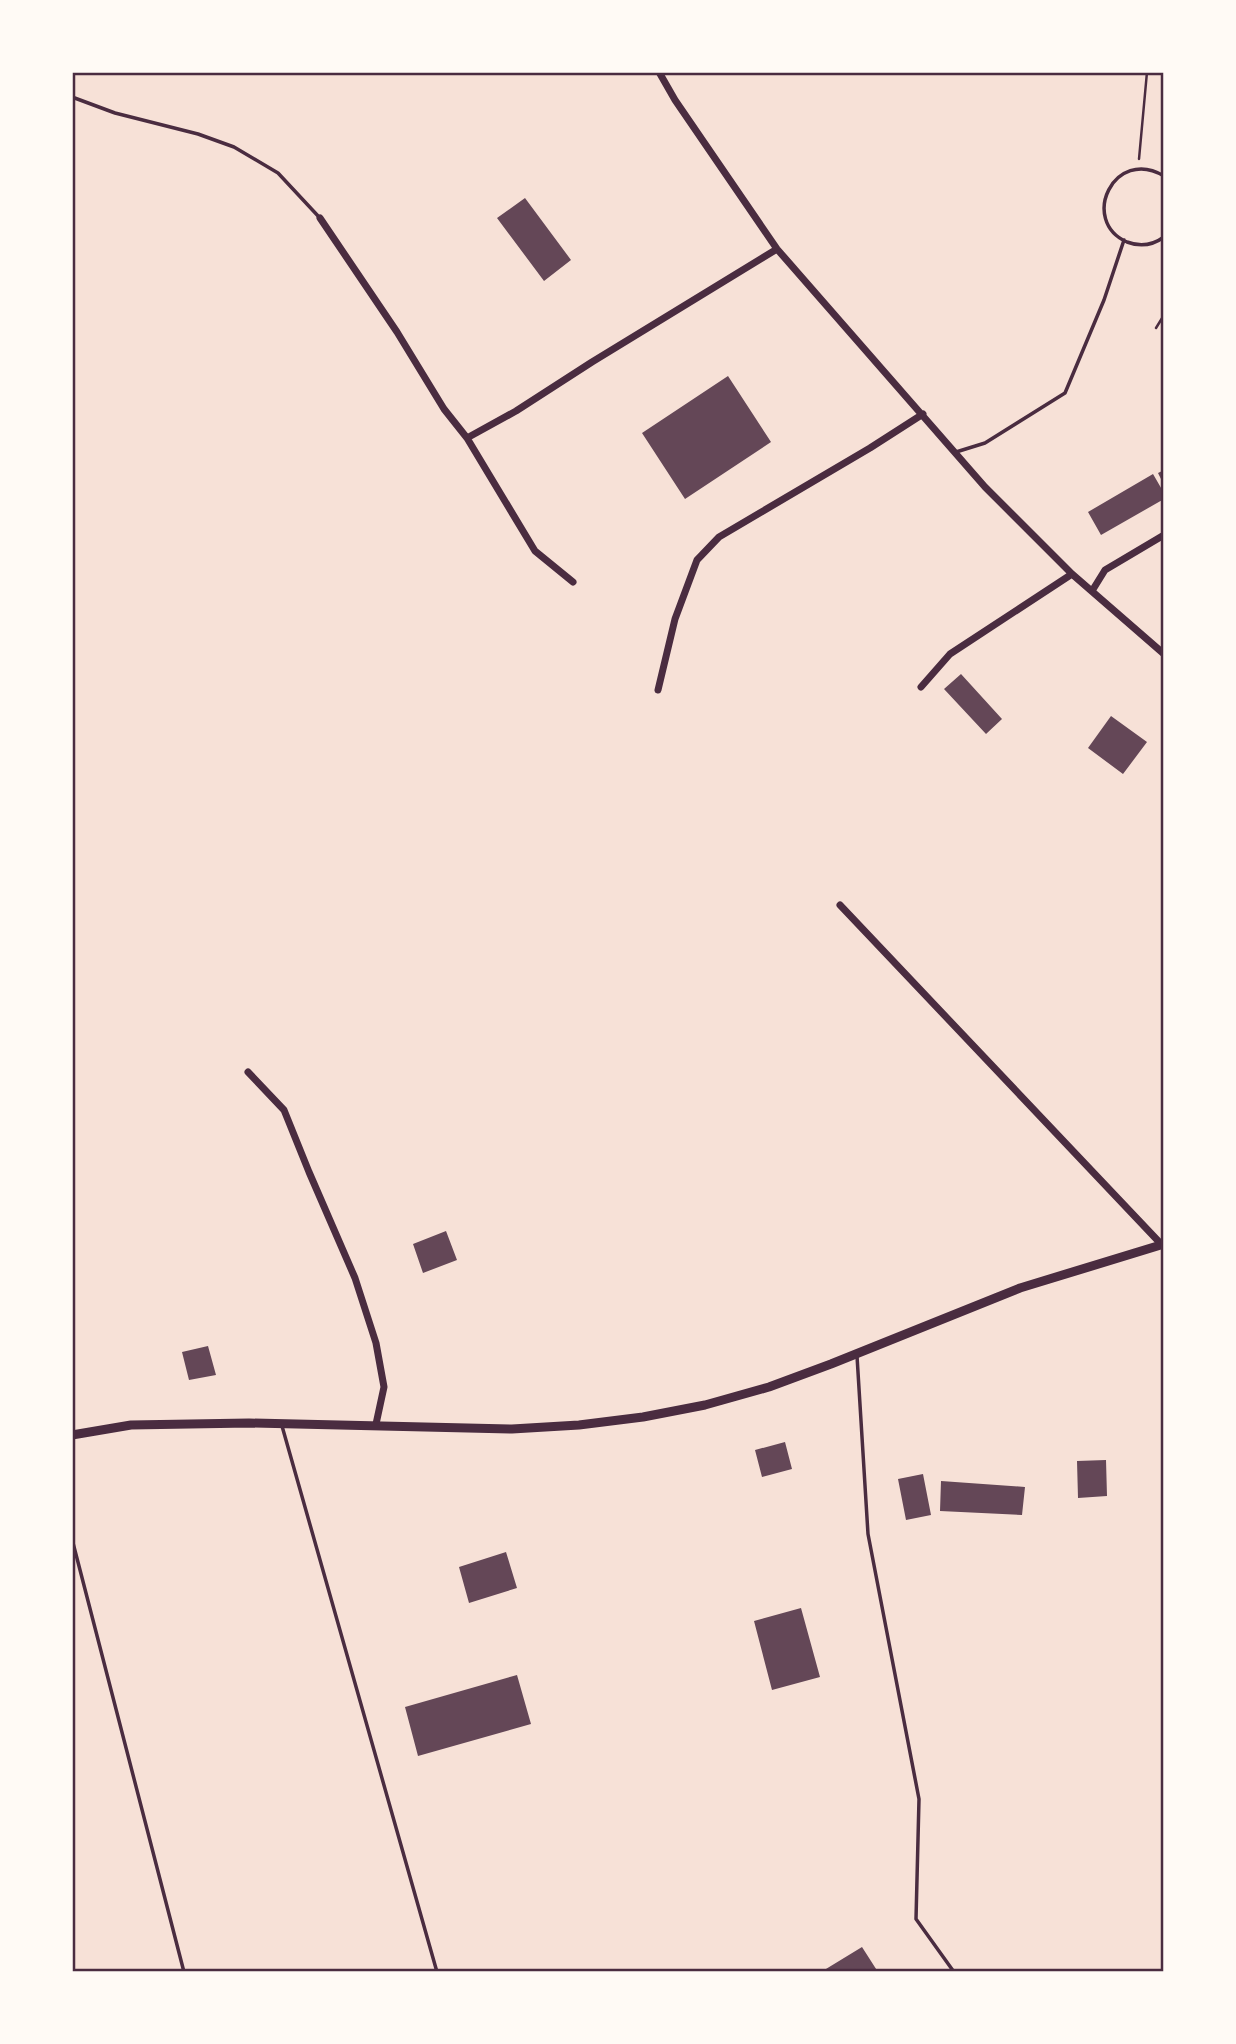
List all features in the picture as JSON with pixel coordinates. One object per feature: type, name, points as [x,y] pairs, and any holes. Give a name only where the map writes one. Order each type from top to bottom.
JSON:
[{"type":"street","points":[[659,72],[777,249],[985,486],[1072,574],[1164,654]]},
{"type":"street","points":[[320,218],[397,332],[444,410],[467,438],[535,551],[573,582]]},
{"type":"street","points":[[467,438],[516,411],[777,249]]},
{"type":"street","points":[[658,690],[675,619],[697,560],[719,537],[923,414]]},
{"type":"street","points":[[1092,591],[1105,570],[1164,535]]},
{"type":"street","points":[[921,687],[950,654],[1072,574]]},
{"type":"street","points":[[72,1435],[131,1426],[249,1423],[512,1429],[579,1425],[643,1417],[705,1405],[769,1387],[1020,1288],[1163,1245],[840,905]]},
{"type":"street","points":[[248,1072],[284,1110],[355,1278],[376,1343],[384,1387],[376,1424]]},
{"type":"lane","points":[[72,97],[115,113],[198,134],[234,147],[278,173],[320,218]]},
{"type":"lane","points":[[1164,176],[1150,169],[1126,172],[1108,188],[1104,212],[1115,233],[1124,240],[1149,244],[1164,237]]},
{"type":"lane","points":[[955,452],[985,443],[1065,393],[1104,300],[1124,240]]},
{"type":"lane","points":[[857,1353],[868,1534],[919,1799],[916,1919],[954,1972]]},
{"type":"lane","points":[[281,1424],[437,1972]]},
{"type":"lane","points":[[72,1539],[184,1972]]},
{"type":"path","points":[[1138,169],[1147,72]]},
{"type":"path","points":[[1156,328],[1164,315]]},
{"type":"building","points":[[525,198],[571,260],[544,281],[497,218]]},
{"type":"building","points":[[728,376],[771,442],[685,499],[642,433]]},
{"type":"building","points":[[1164,470],[1164,485],[1158,473]]},
{"type":"building","points":[[1153,474],[1164,493],[1164,499],[1101,535],[1088,512]]},
{"type":"building","points":[[961,674],[1002,719],[986,734],[944,689]]},
{"type":"building","points":[[1111,716],[1147,742],[1123,774],[1088,748]]},
{"type":"building","points":[[446,1231],[457,1260],[423,1273],[413,1244]]},
{"type":"building","points":[[208,1346],[216,1375],[189,1380],[182,1352]]},
{"type":"building","points":[[785,1442],[792,1469],[762,1477],[755,1450]]},
{"type":"building","points":[[1106,1460],[1107,1496],[1078,1498],[1077,1461]]},
{"type":"building","points":[[923,1474],[931,1515],[906,1520],[898,1479]]},
{"type":"building","points":[[941,1481],[1025,1487],[1022,1515],[940,1511]]},
{"type":"building","points":[[506,1552],[517,1588],[469,1603],[459,1567]]},
{"type":"building","points":[[801,1608],[820,1677],[772,1690],[754,1621]]},
{"type":"building","points":[[517,1675],[531,1724],[418,1756],[405,1707]]},
{"type":"building","points":[[862,1947],[878,1972],[821,1972]]}]
